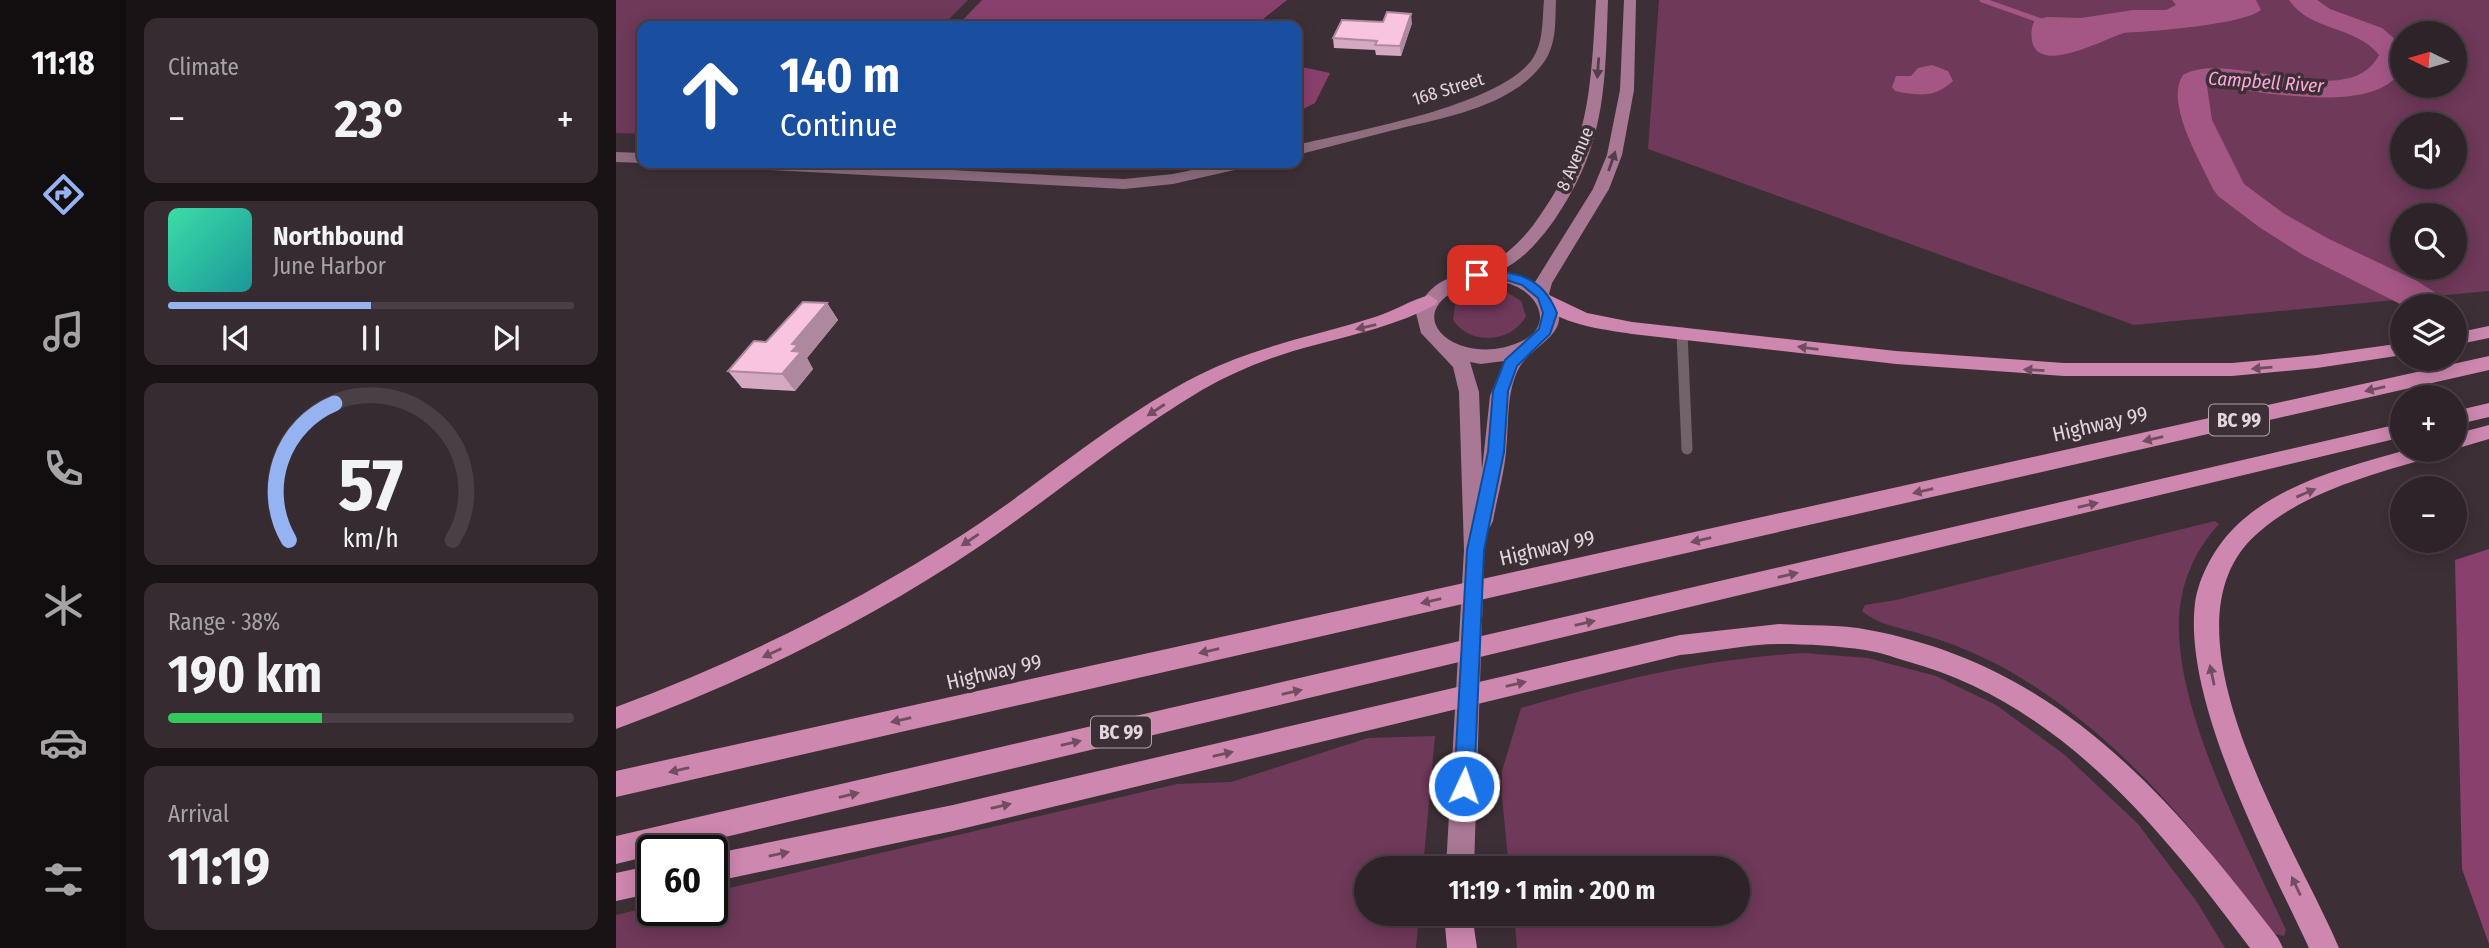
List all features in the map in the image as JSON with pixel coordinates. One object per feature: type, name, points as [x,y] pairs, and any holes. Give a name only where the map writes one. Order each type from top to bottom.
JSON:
[{"type":"highway","points":[[1544,296],[1563,311],[1583,318],[1682,333],[1930,362],[2089,372],[2252,369],[2390,351]]},
{"type":"highway","points":[[616,718],[743,666],[863,606],[972,539],[1166,404],[1230,368],[1299,342],[1380,323],[1429,302]]},
{"type":"highway","points":[[2467,337],[2489,332]]},
{"type":"highway","name":"Highway 99","points":[[616,784],[2489,363]]},
{"type":"highway","points":[[2467,415],[2489,410]]},
{"type":"highway","points":[[2467,438],[2489,432]]},
{"type":"highway","name":"BC 99","points":[[616,850],[2390,433]]},
{"type":"highway","points":[[2324,948],[2232,741],[2216,692],[2206,647],[2206,605],[2216,572],[2230,548],[2250,527],[2273,509],[2338,480],[2394,462]]},
{"type":"highway","points":[[728,865],[953,818],[1680,645],[1759,633],[1812,633],[1876,639],[1914,648],[1988,677],[2025,698],[2088,744],[2151,803],[2192,847],[2268,948]]},
{"type":"highway","points":[[616,887],[637,883]]},
{"type":"highway","points":[[1459,926],[1462,948]]},
{"type":"main road","name":"168 Street","points":[[1302,149],[1457,109],[1494,95],[1518,81],[1536,64],[1547,45],[1550,0]]},
{"type":"main road","name":"8 Avenue","points":[[1473,276],[1503,265],[1517,254],[1548,215],[1576,166],[1595,110],[1602,0]]},
{"type":"main road","points":[[1619,0],[1613,79],[1625,97]]},
{"type":"main road","name":"8 Avenue","points":[[1544,296],[1542,282],[1587,214],[1607,177],[1621,131],[1630,0]]},
{"type":"main road","points":[[616,157],[637,158]]},
{"type":"main road","points":[[827,168],[1124,184],[1173,179],[1223,168]]},
{"type":"main road","points":[[1490,274],[1516,278],[1544,296],[1550,313],[1548,326],[1538,339],[1510,354],[1474,356],[1449,349],[1437,342],[1427,330],[1424,317],[1429,302],[1447,285],[1473,276],[1490,274]]},
{"type":"main road","points":[[1475,550],[1496,452],[1503,381],[1510,364],[1526,347]]},
{"type":"main road","points":[[1449,349],[1461,365],[1469,392],[1475,550],[1461,856]]},
{"type":"main road","points":[[1456,948],[1457,926]]},
{"type":"lane","points":[[1682,333],[1687,449]]},
{"type":"shaded area","points":[[616,0],[968,0],[947,21],[637,21],[637,134],[616,133]]},
{"type":"shaded area","points":[[982,0],[1287,0],[1261,21],[962,21]]},
{"type":"shaded area","points":[[1659,0],[2489,0],[2489,291],[2390,294],[2390,300],[2134,325],[1648,149]]},
{"type":"shaded area","points":[[2172,0],[2256,0],[2261,10],[2221,23],[2124,33],[2059,55],[2047,55],[2037,51],[2032,41],[2035,20],[2047,17],[2081,18],[2133,10],[2166,10],[2176,5]]},
{"type":"shaded area","points":[[1932,65],[1948,71],[1953,81],[1940,90],[1927,94],[1895,91],[1892,87],[1896,76],[1911,76],[1918,68]]},
{"type":"shaded area","points":[[1302,67],[1330,73],[1315,103],[1302,110]]},
{"type":"shaded area","points":[[1482,290],[1505,291],[1521,301],[1526,316],[1520,325],[1511,332],[1491,338],[1470,334],[1460,328],[1453,320],[1455,305],[1471,293]]},
{"type":"shaded area","points":[[2215,521],[2219,524],[2202,545],[2182,594],[2179,621],[2181,657],[2201,737],[2234,819],[2286,930],[2284,936],[2270,933],[2184,821],[2118,752],[2082,721],[2044,693],[1994,663],[1942,641],[1883,623],[1862,611],[1865,605],[1896,600]]},
{"type":"shaded area","points":[[2489,549],[2489,944],[2462,869],[2455,560]]},
{"type":"shaded area","points":[[1804,653],[1868,658],[1936,676],[1996,705],[2065,755],[2138,824],[2197,902],[2225,948],[1517,948],[1515,926],[1750,926],[1750,856],[1508,856],[1502,771],[1521,708],[1661,672]]},
{"type":"shaded area","points":[[1435,736],[1424,856],[1354,856],[1354,926],[1418,926],[1416,948],[616,948],[616,915],[637,910],[637,926],[728,926],[728,888],[1177,784],[1231,782],[1368,738]]},
{"type":"building","points":[[1387,12],[1411,14],[1400,46],[1375,45],[1377,41],[1333,38],[1342,20],[1383,22]]},
{"type":"building","points":[[803,302],[827,303],[792,344],[798,345],[792,351],[801,352],[782,374],[728,371],[754,341],[766,342]]},
{"type":"waterway","points":[[1982,0],[2044,22]]},
{"type":"waterway","name":"Campbell River","points":[[2302,0],[2310,9],[2321,15],[2372,33],[2384,42],[2394,54],[2385,73],[2365,84],[2339,88],[2277,86],[2200,77],[2193,81],[2191,93],[2197,120],[2230,189],[2271,220],[2316,247],[2411,294]]},
{"type":"route","points":[[1464,786],[1475,550],[1496,452],[1501,391],[1510,364],[1545,331],[1550,313],[1547,300],[1527,282],[1503,275],[1477,275]]}]
